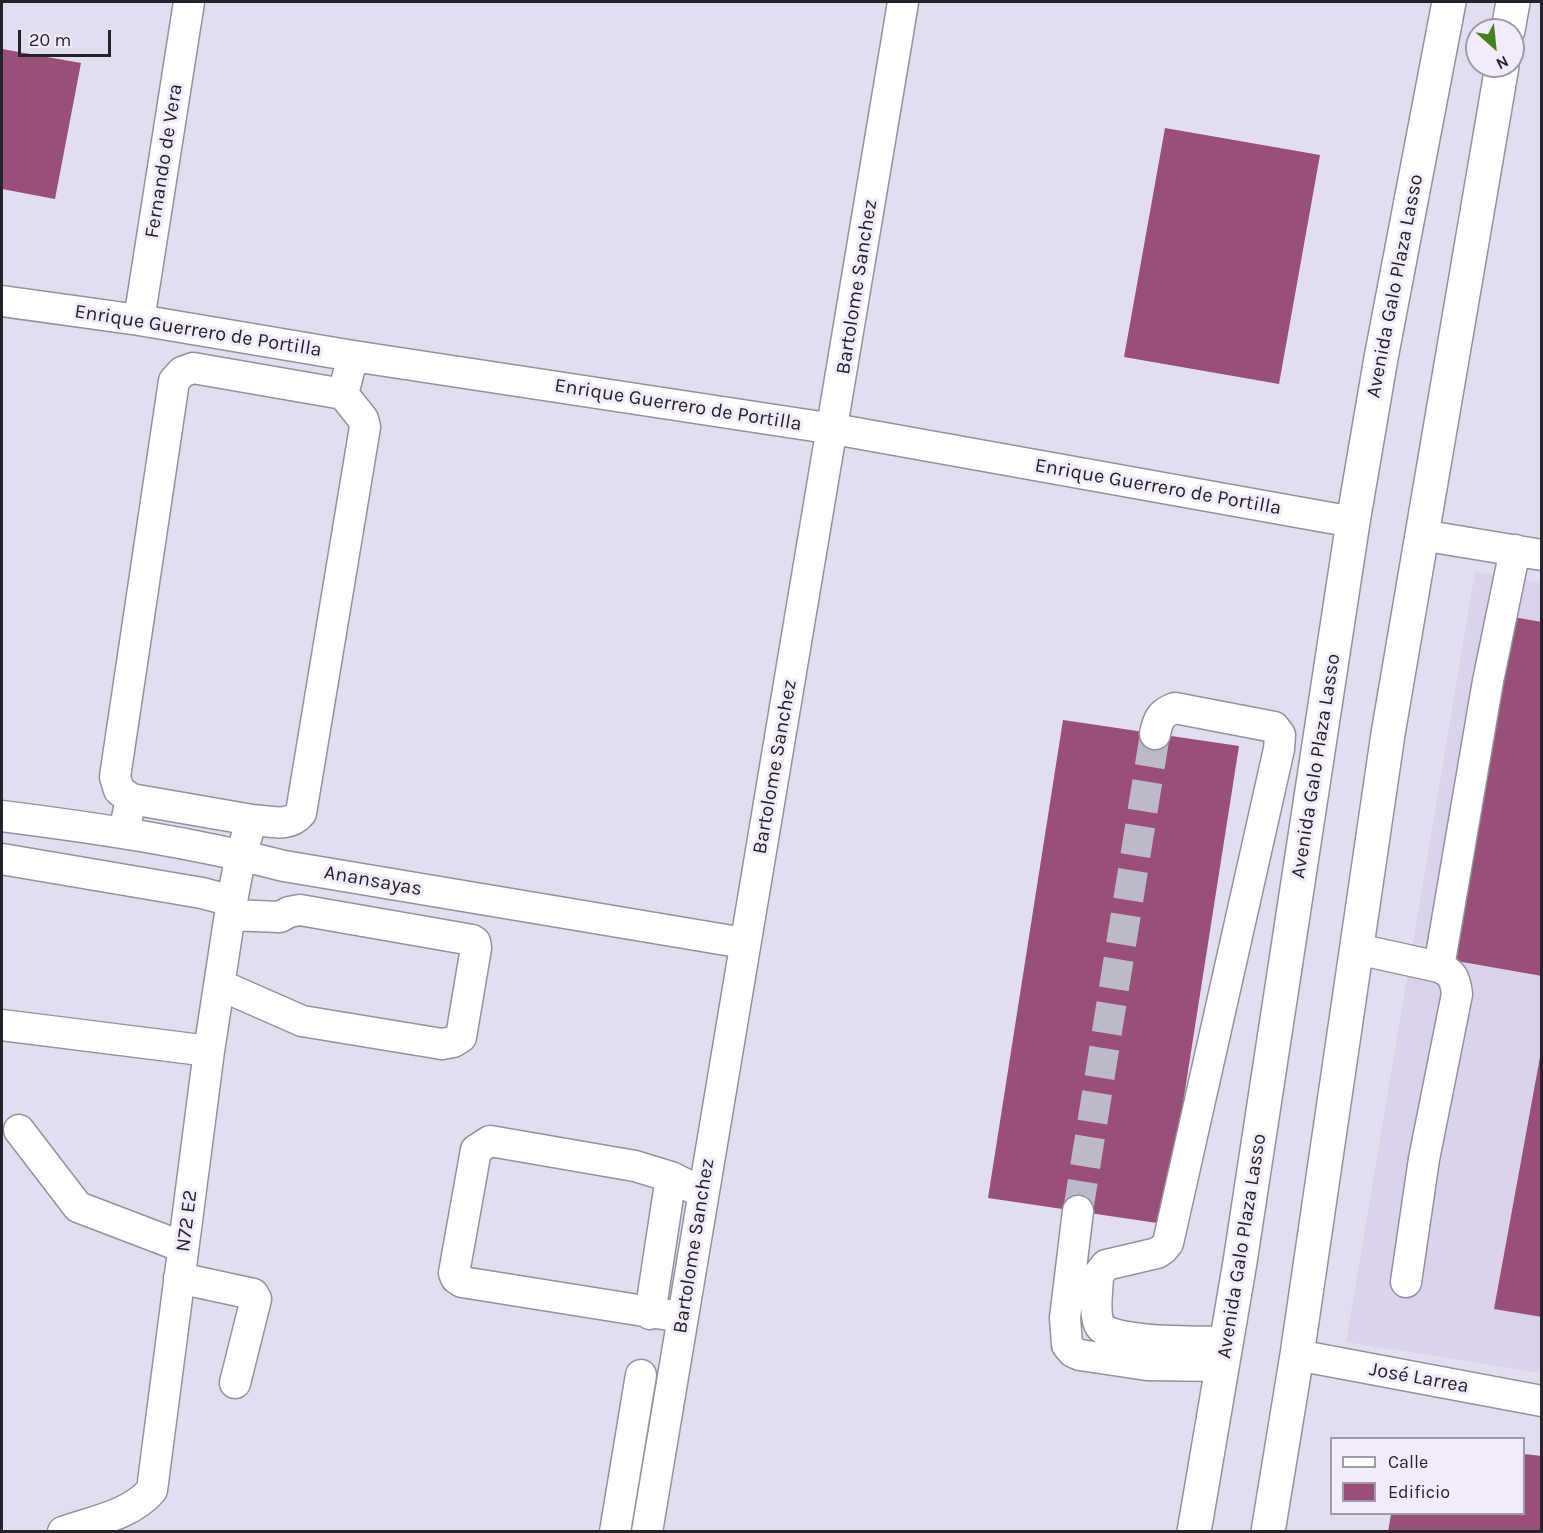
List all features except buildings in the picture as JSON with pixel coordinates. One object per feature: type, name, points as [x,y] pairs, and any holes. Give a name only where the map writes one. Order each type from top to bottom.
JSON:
[{"type":"main road","name":"Avenida Galo Plaza Lasso","points":[[1194,1532],[1225,1354],[1353,522],[1383,347],[1449,2]]},
{"type":"main road","points":[[1510,18],[1513,2]]},
{"type":"main road","points":[[1268,1532],[1297,1356],[1387,746],[1500,78]]},
{"type":"street","name":"Fernando de Vera","points":[[140,320],[189,2]]},
{"type":"street","name":"Bartolome Sanchez","points":[[647,1532],[744,943],[834,429],[903,2]]},
{"type":"street","name":"Enrique Guerrero de Portilla","points":[[2,301],[140,320],[353,356],[834,429],[1353,522]]},
{"type":"street","points":[[343,394],[353,356]]},
{"type":"street","points":[[193,369],[343,394],[363,419],[365,427],[301,813],[295,820],[287,823],[252,820],[131,799],[120,789],[115,777],[174,381],[182,372],[193,369]]},
{"type":"street","points":[[1421,535],[1528,552],[1488,681],[1439,967]]},
{"type":"street","points":[[1155,734],[1158,720],[1165,711],[1175,708],[1274,728],[1280,735],[1279,749],[1168,1244],[1156,1253],[1106,1265],[1098,1275],[1097,1318],[1102,1328],[1113,1335],[1225,1354]]},
{"type":"street","points":[[124,832],[131,799]]},
{"type":"street","name":"Anansayas","points":[[2,816],[124,832],[241,854],[284,866],[744,943]]},
{"type":"street","name":"N72 E2","points":[[63,1532],[131,1509],[143,1501],[152,1490],[209,1051],[241,854],[252,820]]},
{"type":"street","points":[[2,859],[202,893],[231,908],[280,917],[300,910],[472,940],[476,948],[461,1037],[453,1042],[442,1044],[302,1021],[220,985]]},
{"type":"street","points":[[1357,950],[1439,967],[1450,971],[1456,982],[1457,994],[1424,1159],[1406,1282]]},
{"type":"street","points":[[2,1025],[209,1051]]},
{"type":"street","points":[[19,1130],[78,1207],[183,1247]]},
{"type":"street","points":[[682,1319],[462,1282],[456,1278],[454,1273],[476,1150],[490,1141],[635,1166],[671,1177],[703,1193]]},
{"type":"street","points":[[650,1314],[671,1177]]},
{"type":"street","points":[[1078,1211],[1065,1318],[1067,1345],[1073,1352],[1147,1365],[1225,1354]]},
{"type":"street","points":[[179,1278],[253,1294],[256,1299],[235,1383]]},
{"type":"street","name":"José Larrea","points":[[1297,1356],[1542,1401]]},
{"type":"street","points":[[615,1532],[641,1375]]},
{"type":"shaded area","points":[[1475,572],[1541,583],[1541,1373],[1346,1342]]},
{"type":"tunnel","points":[[1078,1211],[1155,734]]}]
